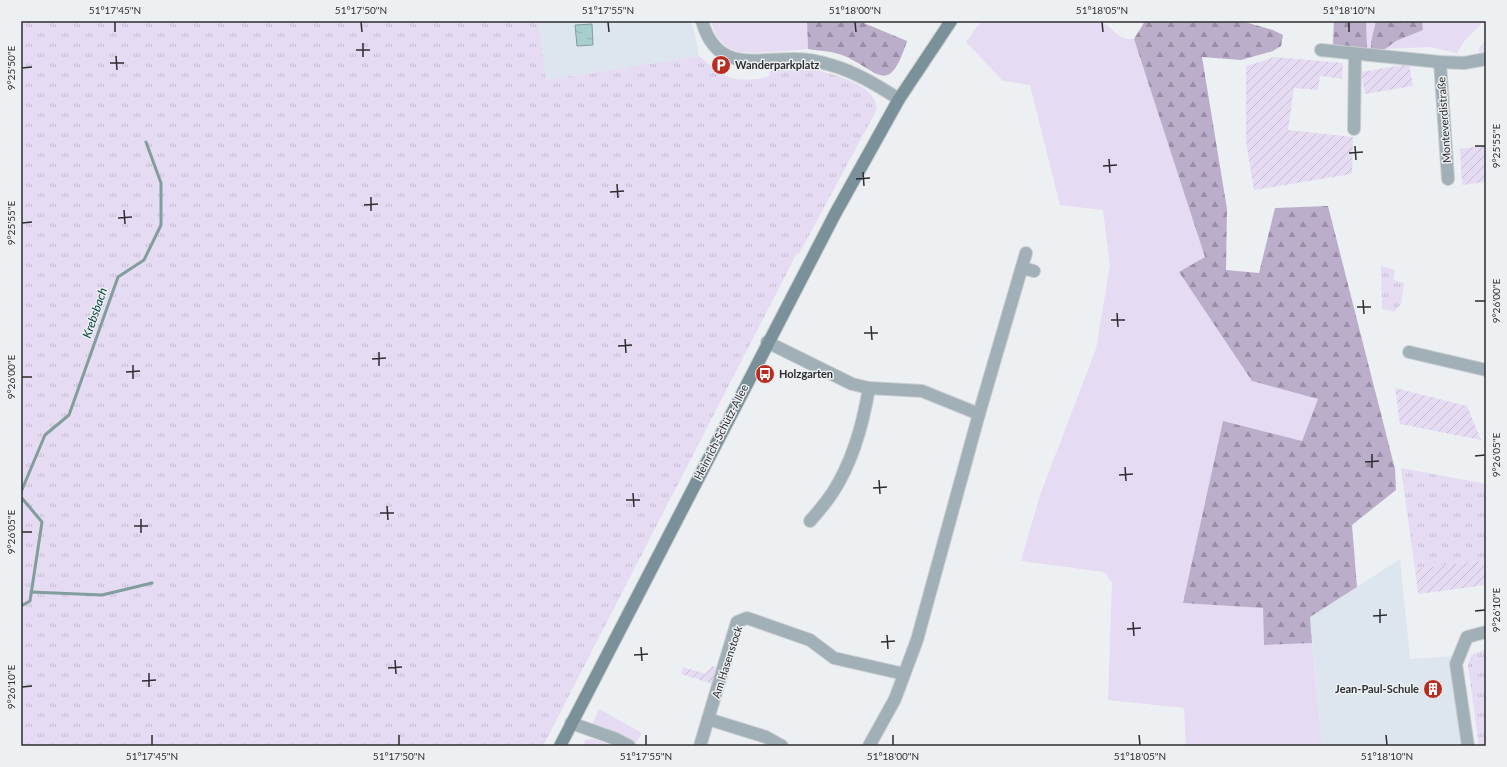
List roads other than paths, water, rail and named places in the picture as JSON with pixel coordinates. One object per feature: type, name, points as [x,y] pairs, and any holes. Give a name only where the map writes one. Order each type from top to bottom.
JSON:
[{"type":"main road","name":"Heinrich-Schütz-Allee","points":[[560,746],[767,342],[835,214],[899,99],[951,21]]},
{"type":"street","points":[[702,21],[706,36],[715,49],[738,60],[798,59],[832,65],[862,77],[899,99]]},
{"type":"street","name":"Monteverdistraße","points":[[1321,50],[1440,62],[1464,63],[1486,59]]},
{"type":"street","points":[[1354,129],[1355,54]]},
{"type":"street","name":"Monteverdistraße","points":[[1440,62],[1448,179]]},
{"type":"street","points":[[869,746],[894,699],[917,640],[979,414],[1026,253]]},
{"type":"street","points":[[1022,268],[1034,271]]},
{"type":"street","points":[[767,342],[852,384],[869,388],[922,391],[979,414]]},
{"type":"street","points":[[1409,352],[1486,370]]},
{"type":"street","points":[[810,521],[833,493],[851,460],[865,411],[869,388]]},
{"type":"street","name":"Am Hasenstock","points":[[700,746],[738,622],[747,618],[810,640],[834,658],[904,674]]},
{"type":"street","points":[[1468,746],[1456,664],[1467,637],[1486,632]]},
{"type":"street","points":[[708,718],[766,737],[782,746]]},
{"type":"street","points":[[571,722],[616,739],[629,746]]},
{"type":"water","points":[[592,24],[593,45],[577,46],[575,25]]},
{"type":"waterway","name":"Krebsbach","points":[[21,492],[45,435],[69,415],[118,277],[144,260],[161,225],[161,183],[146,142]]},
{"type":"waterway","name":"Krebsbach","points":[[21,497],[42,522],[30,601],[21,606]]},
{"type":"waterway","points":[[31,592],[102,595],[152,583]]},
{"type":"place","name":"Wanderparkplatz","points":[[721,65]]},
{"type":"place","name":"Holzgarten","points":[[765,374]]},
{"type":"place","name":"Jean-Paul-Schule","points":[[1433,689]]}]
